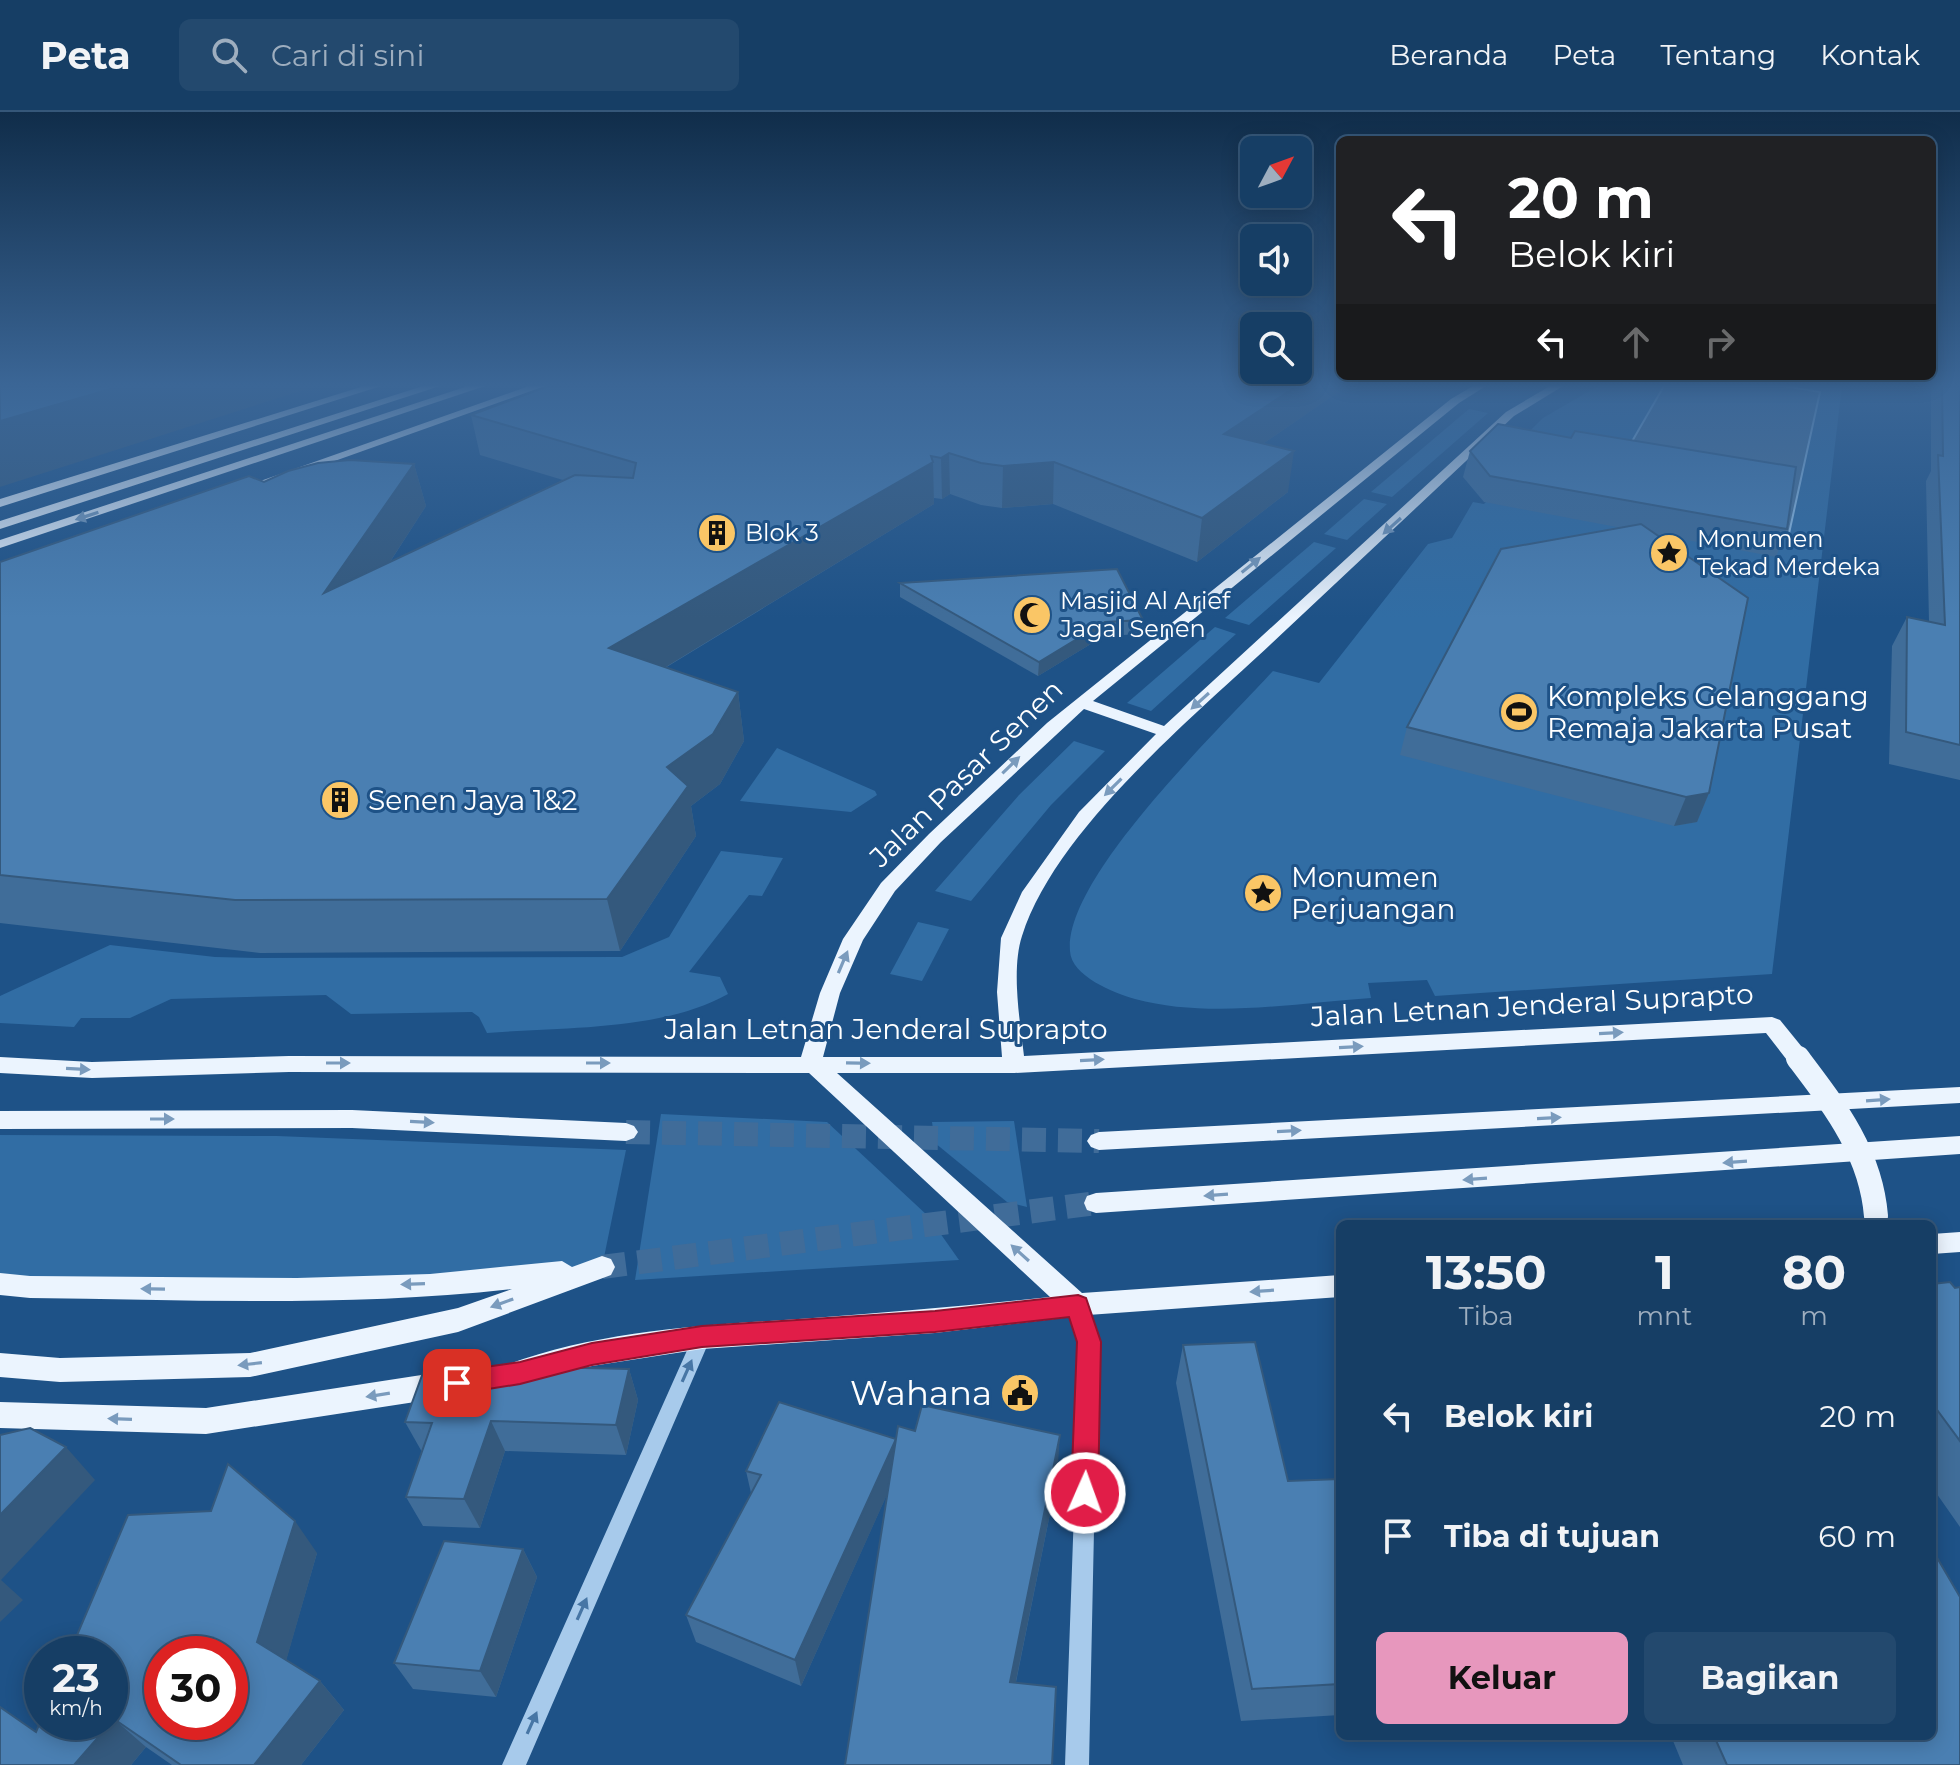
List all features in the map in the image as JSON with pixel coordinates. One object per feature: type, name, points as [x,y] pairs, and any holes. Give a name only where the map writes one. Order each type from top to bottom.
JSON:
[{"type":"main road","points":[[0,503],[128,463]]},
{"type":"main road","points":[[0,525],[194,463]]},
{"type":"main road","points":[[0,544],[246,463]]},
{"type":"main road","points":[[225,495],[317,463]]},
{"type":"main road","name":"Jalan Pasar Senen","points":[[811,1062],[830,993],[853,939],[888,887],[1013,763],[1082,703],[1378,463]]},
{"type":"main road","points":[[1014,1065],[1007,992],[1011,938],[1032,892],[1085,816],[1167,732],[1457,463]]},
{"type":"main road","points":[[1082,703],[1167,732]]},
{"type":"main road","name":"Jalan Letnan Jenderal Suprapto","points":[[0,1065],[92,1070],[289,1064],[811,1062],[1014,1065],[1772,1025],[1858,1143],[1876,1188],[1876,1220]]},
{"type":"main road","points":[[811,1062],[1078,1306]]},
{"type":"main road","points":[[1099,1141],[1960,1095]]},
{"type":"main road","points":[[0,1120],[352,1119],[626,1132]]},
{"type":"main road","points":[[1096,1203],[1960,1145]]},
{"type":"main road","points":[[1936,1244],[1960,1242]]},
{"type":"main road","points":[[0,1284],[30,1287],[261,1289],[488,1282],[602,1267],[458,1320],[250,1365],[60,1370],[0,1365]]},
{"type":"main road","points":[[0,1415],[206,1421],[480,1379],[592,1354],[702,1337],[935,1321],[1078,1306],[1336,1286]]},
{"type":"street","points":[[1077,1765],[1089,1342],[1078,1306]]},
{"type":"street","points":[[514,1765],[702,1337]]},
{"type":"shaded area","points":[[1405,463],[1431,463],[1392,497],[1371,492]]},
{"type":"shaded area","name":"Kompleks Gelanggang Remaja Jakarta Pusat","points":[[1497,463],[1833,463],[1772,974],[1435,996],[1427,980],[1368,983],[1371,998],[1222,1009],[1163,1005],[1135,999],[1105,988],[1085,976],[1072,960],[1070,951],[1075,920],[1092,884],[1150,804],[1273,671],[1319,683],[1428,544],[1452,538],[1473,502],[1484,504],[1492,496],[1481,479]]},
{"type":"shaded area","points":[[1619,463],[1804,463],[1788,538],[1597,502]]},
{"type":"shaded area","points":[[1364,499],[1387,504],[1347,540],[1324,534]]},
{"type":"shaded area","points":[[1314,542],[1336,548],[1249,625],[1225,618]]},
{"type":"shaded area","points":[[1215,627],[1236,634],[1151,711],[1127,703]]},
{"type":"shaded area","points":[[1074,741],[1105,751],[1051,805],[971,901],[935,891],[1019,795]]},
{"type":"shaded area","points":[[777,748],[875,791],[877,795],[851,812],[740,801]]},
{"type":"shaded area","points":[[721,851],[783,858],[762,896],[749,895],[689,972],[720,977],[728,994],[673,1015],[611,1025],[487,1033],[479,1017],[472,1012],[351,1014],[326,995],[171,999],[130,1018],[81,1018],[74,1027],[0,1023],[0,996],[110,945],[215,957],[622,957],[669,937]]},
{"type":"shaded area","points":[[918,922],[949,929],[922,981],[890,974]]},
{"type":"shaded area","points":[[661,1114],[827,1122],[928,1216],[959,1260],[635,1280]]},
{"type":"shaded area","points":[[1014,1121],[1027,1207],[1007,1202],[935,1143],[932,1122]]},
{"type":"shaded area","points":[[0,1135],[277,1136],[626,1150],[602,1267],[246,1290],[0,1275]]},
{"type":"building","points":[[317,463],[414,464],[324,593],[575,475],[633,478],[636,463],[931,463],[609,648],[738,692],[713,734],[667,767],[688,786],[607,899],[235,900],[0,875],[0,562],[249,476],[264,482]]},
{"type":"building","points":[[982,463],[1039,463],[1003,466]]},
{"type":"building","points":[[1057,463],[1277,463],[1202,518]]},
{"type":"building","points":[[1480,463],[1772,463],[1796,467],[1787,529],[1490,476]]},
{"type":"building","points":[[1938,463],[1960,463],[1960,745],[1906,732],[1907,617],[1945,625]]},
{"type":"building","points":[[1641,524],[1748,598],[1709,793],[1686,797],[1407,727],[1501,549]]},
{"type":"building","name":"Masjid Al Arief Jagal Senen","points":[[1117,569],[1143,620],[1105,622],[1039,662],[900,583]]},
{"type":"building","points":[[1950,1282],[1955,1288],[1960,1287],[1960,1441],[1936,1408],[1936,1284]]},
{"type":"building","points":[[1255,1342],[1288,1481],[1336,1479],[1336,1684],[1252,1689],[1183,1345]]},
{"type":"building","points":[[458,1365],[629,1369],[616,1425],[491,1421],[464,1499],[406,1497],[432,1423],[405,1422],[424,1370]]},
{"type":"building","points":[[779,1402],[896,1439],[795,1660],[686,1615],[761,1475],[746,1471]]},
{"type":"building","points":[[922,1405],[1060,1435],[1010,1682],[1056,1687],[1052,1765],[845,1765],[898,1426],[915,1431]]},
{"type":"building","points":[[30,1428],[66,1447],[0,1515],[0,1435]]},
{"type":"building","points":[[228,1464],[295,1521],[257,1642],[320,1681],[254,1765],[181,1765],[145,1740],[248,1740],[248,1636],[144,1636],[144,1740],[128,1729],[128,1636],[77,1636],[128,1515],[211,1511]]},
{"type":"building","points":[[444,1541],[523,1549],[480,1671],[394,1663]]},
{"type":"building","points":[[1936,1556],[1960,1597],[1960,1765],[1727,1765],[1716,1740],[1936,1740]]},
{"type":"building","points":[[0,1707],[24,1724],[24,1740],[96,1740],[74,1765],[0,1765]]},
{"type":"tunnel","points":[[626,1132],[1099,1141]]},
{"type":"tunnel","points":[[602,1267],[1096,1203]]},
{"type":"place","name":"Blok 3","points":[[717,533]]},
{"type":"place","name":"Monumen Tekad Merdeka","points":[[1669,553]]},
{"type":"place","name":"Masjid Al Arief Jagal Senen","points":[[1032,615]]},
{"type":"place","name":"Kompleks Gelanggang Remaja Jakarta Pusat","points":[[1519,712]]},
{"type":"place","name":"Senen Jaya 1&2","points":[[340,800]]},
{"type":"place","name":"Monumen Perjuangan","points":[[1263,893]]},
{"type":"place","name":"Wahana","points":[[1020,1393]]},
{"type":"route","points":[[457,1383],[520,1373],[592,1354],[702,1337],[935,1321],[1078,1306],[1089,1342],[1085,1493]]}]
